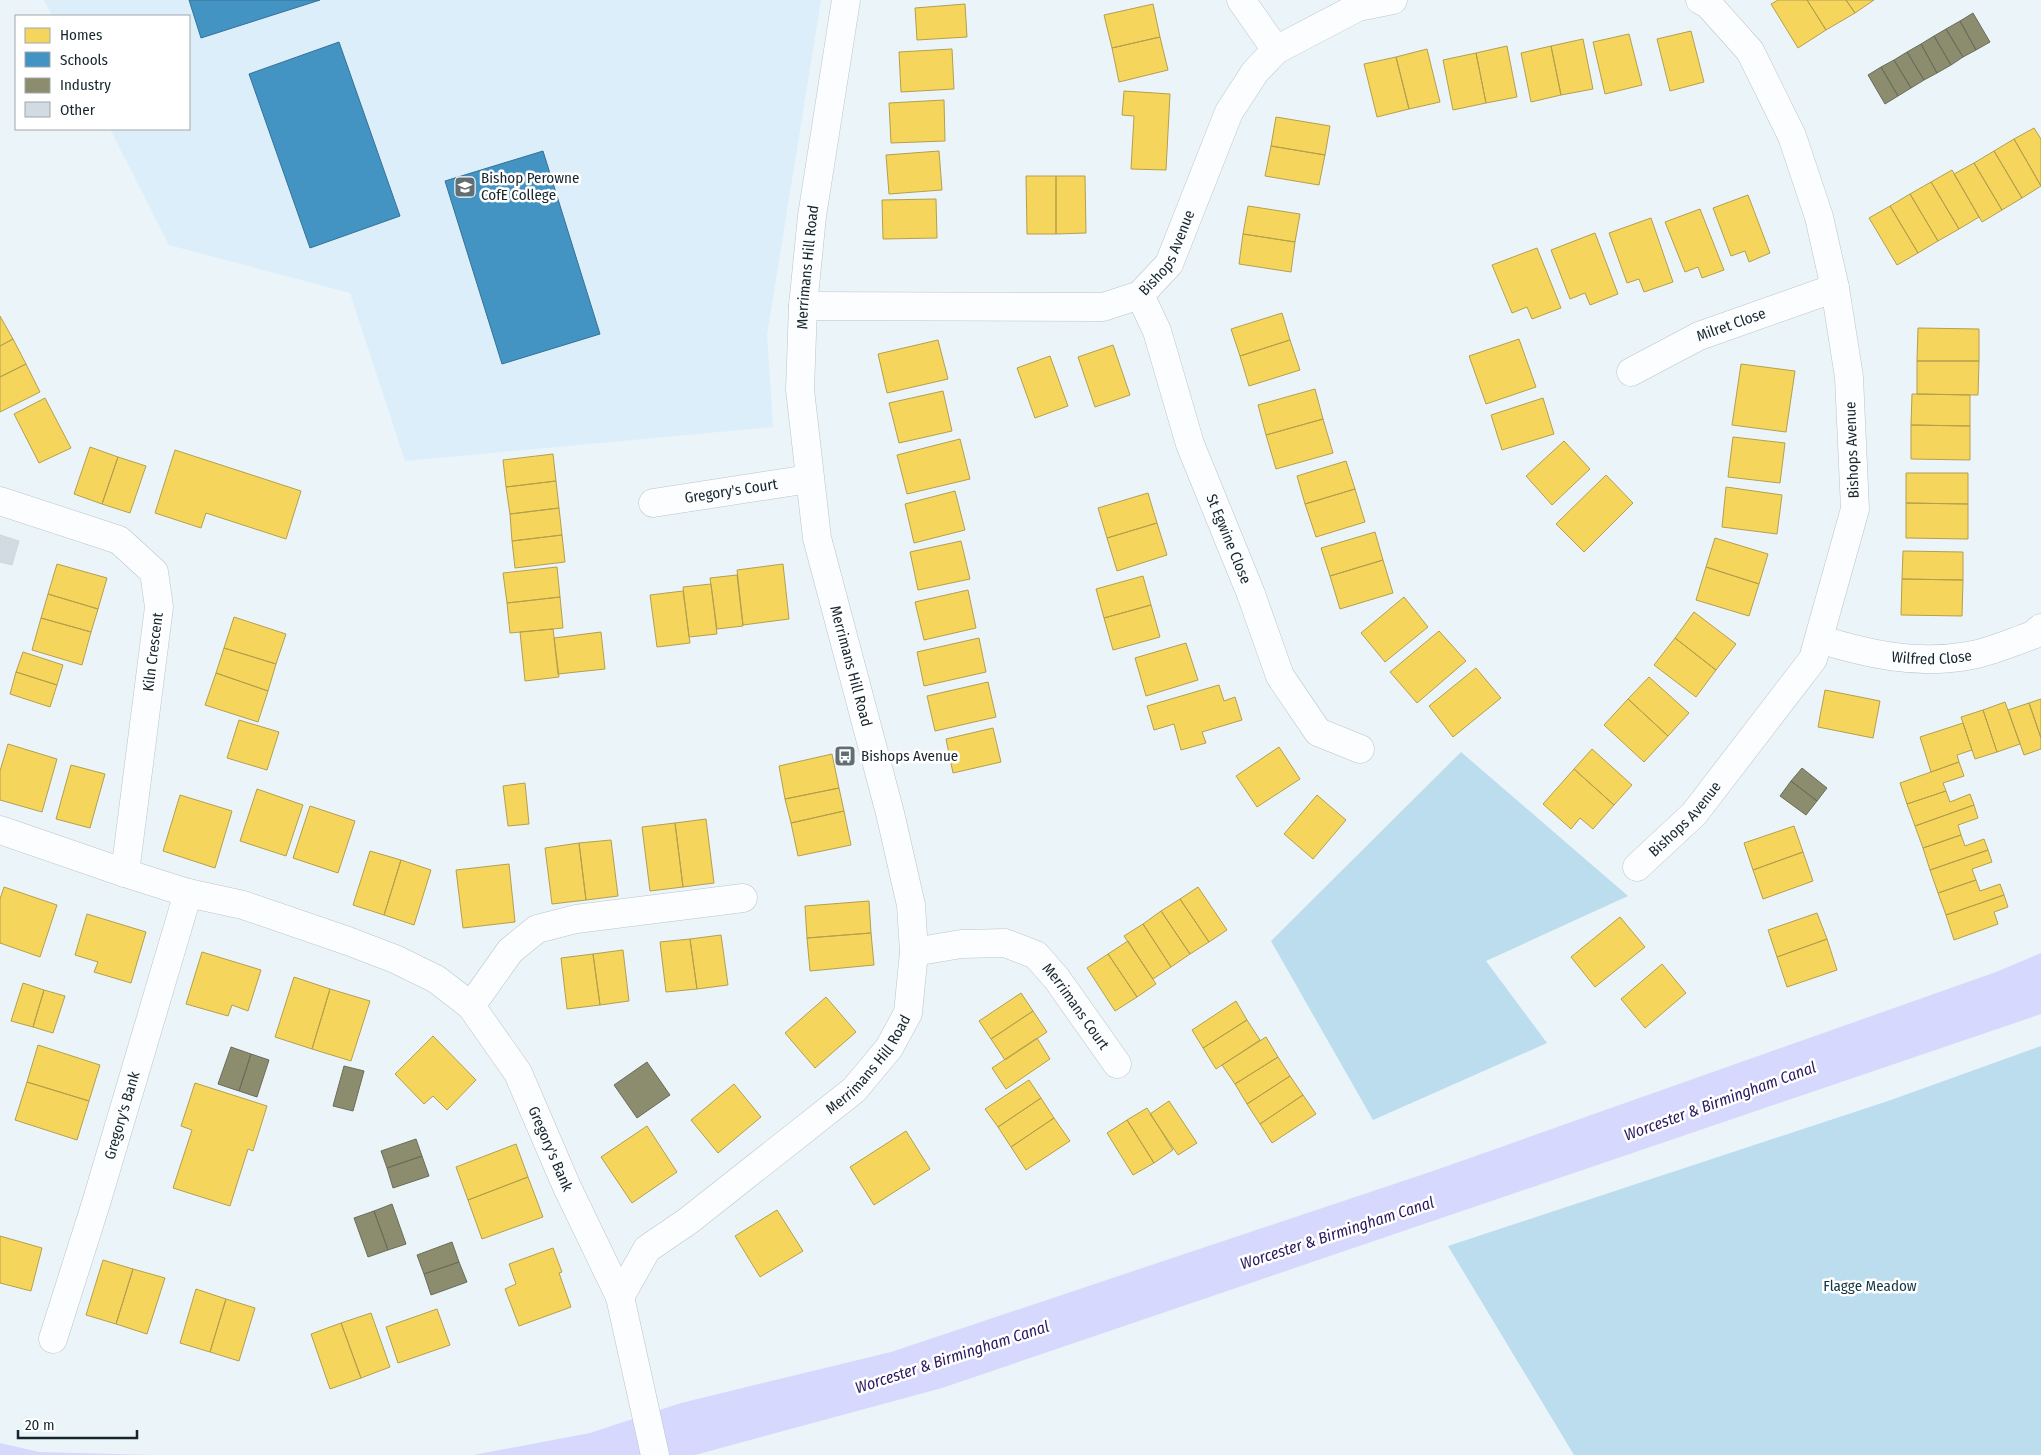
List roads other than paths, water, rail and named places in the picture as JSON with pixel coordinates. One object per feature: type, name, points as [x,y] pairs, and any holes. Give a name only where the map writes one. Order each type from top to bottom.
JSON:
[{"type":"street","name":"Merrimans Hill Road","points":[[620,1296],[647,1249],[688,1221],[854,1090],[889,1048],[908,1013],[914,952],[911,905],[902,860],[817,538],[800,390],[803,306],[812,216],[846,0]]},
{"type":"street","points":[[1241,0],[1276,50]]},
{"type":"street","name":"Bishops Avenue","points":[[803,306],[1103,307],[1140,295],[1169,264],[1229,112],[1255,72],[1276,50],[1358,7],[1393,0]]},
{"type":"street","name":"Bishops Avenue","points":[[1637,867],[1694,814],[1813,659],[1855,509],[1849,377],[1835,288],[1819,217],[1792,136],[1750,51],[1707,1]]},
{"type":"street","name":"Milret Close","points":[[1631,372],[1699,336],[1835,288]]},
{"type":"street","name":"St Egwine Close","points":[[1140,295],[1157,331],[1190,444],[1251,594],[1280,676],[1318,732],[1360,750]]},
{"type":"street","name":"Gregory's Court","points":[[653,503],[809,479]]},
{"type":"street","name":"Kiln Crescent","points":[[0,501],[119,540],[154,572],[159,607],[125,873]]},
{"type":"street","name":"Wilfred Close","points":[[1818,639],[1866,654],[1912,659],[1967,656],[2033,635],[2041,628]]},
{"type":"street","name":"Gregory's Bank","points":[[0,830],[188,893],[242,905],[395,959],[436,979],[471,1006],[518,1073],[567,1187],[620,1296],[655,1455]]},
{"type":"street","name":"Gregory's Bank","points":[[53,1339],[97,1200],[188,893]]},
{"type":"street","points":[[471,1006],[510,951],[537,929],[576,919],[742,898]]},
{"type":"street","name":"Merrimans Court","points":[[914,952],[961,944],[1005,943],[1036,955],[1057,978],[1117,1064]]},
{"type":"water","name":"Worcester & Birmingham Canal","points":[[2041,953],[2041,1014],[942,1388],[695,1455],[473,1455],[590,1433],[681,1403],[891,1352],[1433,1171],[1996,972]]},
{"type":"water","points":[[0,1443],[39,1452],[153,1455],[0,1455]]},
{"type":"place","name":"Bishop Perowne CofE College","points":[[465,187]]},
{"type":"place","name":"Bishops Avenue","points":[[845,756]]},
{"type":"park label","name":"Flagge Meadow","points":[[1870,1286]]}]
